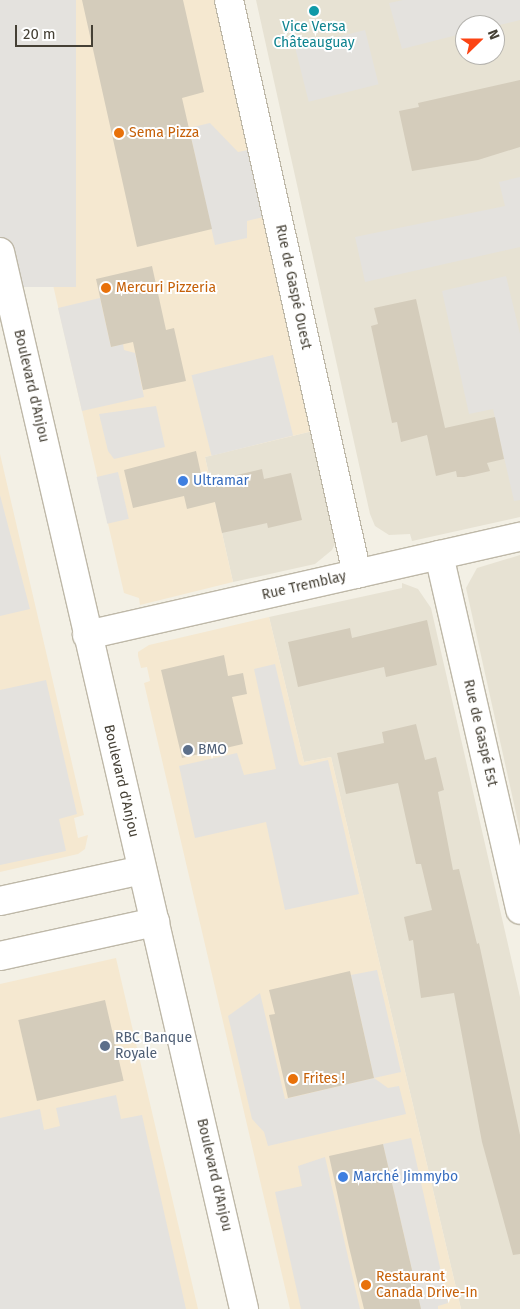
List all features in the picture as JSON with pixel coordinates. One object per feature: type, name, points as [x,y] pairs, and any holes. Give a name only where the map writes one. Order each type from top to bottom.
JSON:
[{"type":"street","name":"Rue de Gaspé Ouest","points":[[229,0],[357,574]]},
{"type":"street","name":"Boulevard d'Anjou","points":[[0,252],[244,1309]]},
{"type":"street","name":"Rue Tremblay","points":[[87,635],[520,537]]},
{"type":"street","name":"Rue de Gaspé Est","points":[[439,555],[520,910]]},
{"type":"street","points":[[0,901],[142,870]]},
{"type":"street","points":[[0,956],[155,922]]},
{"type":"shaded area","points":[[0,0],[219,0],[317,430],[205,457],[233,582],[140,605],[139,598],[124,593],[0,55]]},
{"type":"shaded area","points":[[0,0],[76,0],[76,287],[0,287]]},
{"type":"shaded area","points":[[256,0],[520,0],[520,517],[412,541],[410,534],[389,535],[375,526],[370,514]]},
{"type":"shaded area","points":[[403,0],[520,0],[520,20],[505,24],[505,15],[455,15],[455,36],[402,49],[389,3]]},
{"type":"shaded area","points":[[365,30],[379,84],[309,102],[295,47]]},
{"type":"shaded area","points":[[210,123],[238,152],[253,149],[268,216],[247,221],[247,238],[215,245],[189,128]]},
{"type":"shaded area","points":[[520,177],[520,247],[365,282],[355,237],[505,206],[499,182]]},
{"type":"shaded area","points":[[506,276],[520,334],[520,500],[514,501],[493,409],[469,414],[442,291]]},
{"type":"shaded area","points":[[100,298],[111,347],[123,344],[124,350],[135,353],[144,397],[82,411],[58,308]]},
{"type":"shaded area","points":[[273,355],[293,436],[212,456],[191,375]]},
{"type":"shaded area","points":[[156,406],[165,447],[114,459],[108,451],[99,414]]},
{"type":"shaded area","points":[[317,430],[338,538],[332,550],[315,564],[233,582],[205,457]]},
{"type":"shaded area","points":[[0,454],[84,815],[74,818],[78,838],[88,835],[85,849],[78,854],[0,872]]},
{"type":"shaded area","points":[[118,472],[129,519],[107,524],[97,477]]},
{"type":"shaded area","points":[[0,495],[30,609],[0,616]]},
{"type":"shaded area","points":[[520,555],[520,831],[466,588],[477,568]]},
{"type":"shaded area","points":[[402,583],[418,589],[431,608],[520,997],[520,1309],[461,1309],[331,757],[304,762],[269,617],[402,588]]},
{"type":"shaded area","points":[[269,617],[304,762],[331,757],[461,1309],[290,1309],[144,683],[150,681],[147,667],[141,668],[138,656],[138,652],[149,645]]},
{"type":"shaded area","points":[[275,664],[299,764],[302,766],[328,760],[359,894],[285,910],[266,822],[195,838],[179,766],[237,753],[244,775],[276,769],[254,669]]},
{"type":"shaded area","points":[[46,680],[77,814],[59,819],[66,851],[0,865],[0,690]]},
{"type":"shaded area","points":[[116,958],[198,1309],[0,1309],[0,984]]},
{"type":"shaded area","points":[[377,970],[401,1072],[374,1078],[351,975]]},
{"type":"shaded area","points":[[260,993],[285,1099],[374,1078],[388,1088],[399,1086],[406,1114],[268,1146],[264,1132],[252,1119],[228,1016]]},
{"type":"shaded area","points":[[116,1095],[121,1119],[142,1115],[186,1309],[0,1309],[0,1118],[40,1109],[44,1130],[60,1126],[56,1108]]},
{"type":"shaded area","points":[[411,1138],[448,1303],[438,1306],[438,1309],[421,1309],[383,1144]]},
{"type":"shaded area","points":[[325,1157],[360,1309],[301,1309],[275,1192],[302,1186],[298,1166]]},
{"type":"building","points":[[82,0],[183,0],[204,92],[182,98],[212,229],[137,247]]},
{"type":"building","points":[[520,80],[520,147],[478,160],[412,171],[399,111],[419,107],[418,103]]},
{"type":"building","points":[[152,266],[166,330],[174,328],[186,381],[143,390],[133,342],[111,347],[96,279]]},
{"type":"building","points":[[416,299],[445,428],[495,417],[504,459],[487,463],[490,471],[464,477],[457,477],[456,471],[436,476],[427,435],[401,442],[397,422],[392,423],[371,326],[378,324],[374,308]]},
{"type":"building","points":[[196,451],[203,483],[262,469],[264,479],[291,473],[302,520],[268,528],[267,523],[222,533],[215,502],[187,509],[184,496],[133,508],[124,470]]},
{"type":"building","points":[[427,620],[437,665],[386,677],[384,667],[298,687],[288,642],[350,628],[352,638]]},
{"type":"building","points":[[224,655],[228,676],[243,673],[247,694],[232,697],[243,744],[182,758],[161,670]]},
{"type":"building","points":[[416,724],[425,760],[436,757],[444,790],[438,792],[453,870],[459,869],[477,944],[479,943],[520,1135],[520,1254],[513,1255],[482,1142],[454,993],[421,998],[413,940],[409,941],[404,917],[432,910],[421,864],[416,864],[398,783],[346,794],[337,753],[384,743],[382,732]]},
{"type":"building","points":[[350,971],[374,1078],[288,1098],[269,1015],[275,1014],[269,990]]},
{"type":"building","points":[[105,1000],[124,1081],[37,1101],[18,1020]]},
{"type":"building","points":[[383,1144],[421,1309],[364,1309],[349,1247],[329,1156]]},
{"type":"place","name":"Vice Versa Châteauguay","points":[[314,11]]},
{"type":"place","name":"Sema Pizza","points":[[119,133]]},
{"type":"place","name":"Mercuri Pizzeria","points":[[106,288]]},
{"type":"place","name":"Ultramar","points":[[183,481]]},
{"type":"place","name":"BMO","points":[[188,750]]},
{"type":"place","name":"RBC Banque Royale","points":[[105,1046]]},
{"type":"place","name":"Frites !","points":[[293,1079]]},
{"type":"place","name":"Marché Jimmybo","points":[[343,1177]]},
{"type":"place","name":"Restaurant Canada Drive-In","points":[[366,1285]]}]
